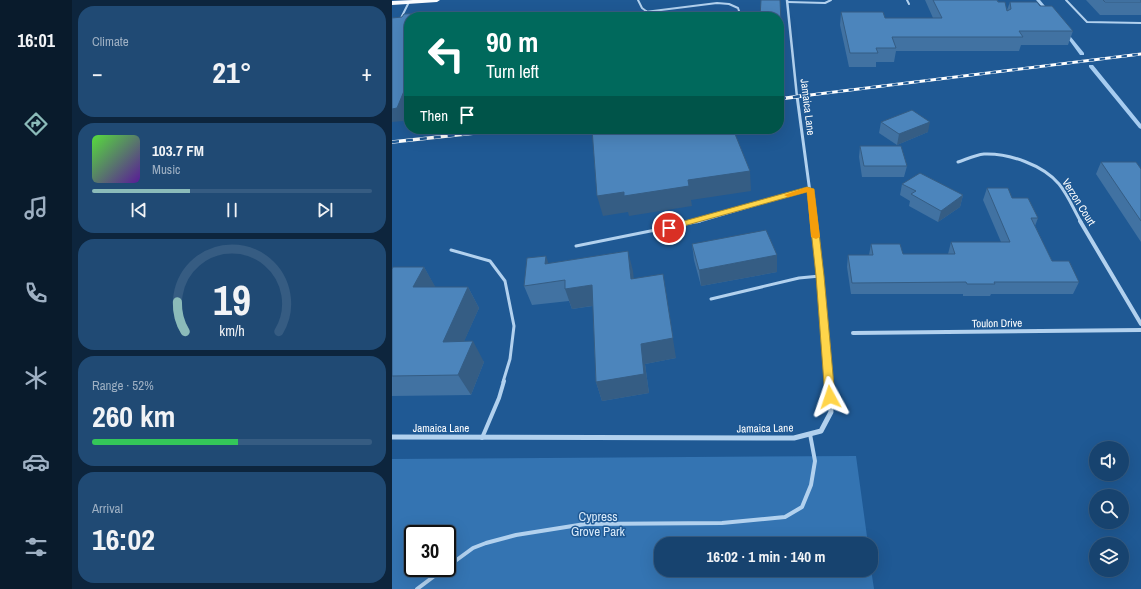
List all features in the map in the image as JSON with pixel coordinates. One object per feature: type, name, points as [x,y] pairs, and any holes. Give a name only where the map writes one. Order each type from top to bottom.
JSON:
[{"type":"main road","points":[[392,3],[437,0]]},
{"type":"street","name":"Jamaica Lane","points":[[392,437],[794,438],[821,431],[831,412],[820,276],[797,97],[788,1]]},
{"type":"street","name":"Verzon Court","points":[[958,162],[979,155],[1008,156],[1035,165],[1059,184],[1141,324]]},
{"type":"street","name":"Toulon Drive","points":[[853,334],[1141,330]]},
{"type":"lane","points":[[638,0],[639,5],[645,12],[717,3],[729,4],[738,8],[739,12]]},
{"type":"lane","points":[[788,1],[825,2],[831,0]]},
{"type":"lane","points":[[907,0],[908,4]]},
{"type":"lane","points":[[1066,0],[1087,22],[1141,23]]},
{"type":"lane","points":[[405,12],[409,2]]},
{"type":"lane","points":[[396,22],[401,20],[404,13]]},
{"type":"lane","points":[[576,246],[685,225],[810,189]]},
{"type":"lane","points":[[450,250],[490,261],[505,281],[514,326],[508,365],[499,398],[482,438]]},
{"type":"lane","points":[[711,299],[799,278],[820,276]]},
{"type":"lane","points":[[456,560],[473,548],[486,543],[516,535],[585,524],[722,523],[785,517],[802,506],[811,485],[815,461],[810,434]]},
{"type":"lane","points":[[417,589],[433,577]]},
{"type":"green space","name":"Cypress Grove Park","points":[[856,456],[867,537],[654,537],[654,577],[872,577],[874,589],[392,589],[392,459]]},
{"type":"building","points":[[761,0],[780,0],[781,12],[760,12]]},
{"type":"building","points":[[933,0],[997,0],[998,2],[1005,2],[1007,11],[1011,9],[1010,2],[1037,2],[1040,6],[1052,6],[1073,31],[1019,31],[1023,37],[892,37],[896,48],[876,48],[878,53],[850,53],[841,12],[883,12],[885,18],[942,18]]},
{"type":"building","points":[[1103,0],[1141,0],[1141,2],[1105,2]]},
{"type":"building","points":[[404,14],[404,91],[397,108],[392,109],[392,18],[402,17]]},
{"type":"building","points":[[912,110],[930,122],[899,134],[881,122]]},
{"type":"building","points":[[592,134],[735,134],[750,171],[688,180],[689,186],[624,196],[624,192],[597,196]]},
{"type":"building","points":[[860,146],[901,146],[907,166],[864,166]]},
{"type":"building","points":[[1101,162],[1136,162],[1141,169],[1141,221]]},
{"type":"building","points":[[920,173],[963,195],[941,211],[911,194],[916,191],[902,184]]},
{"type":"building","points":[[987,188],[1008,188],[1012,198],[1028,198],[1038,218],[1031,218],[1052,261],[1069,261],[1079,282],[994,282],[995,284],[967,284],[966,282],[852,283],[848,255],[873,255],[871,244],[900,244],[903,254],[955,254],[951,242],[1010,242]]},
{"type":"building","points":[[766,230],[777,255],[699,270],[692,244]]},
{"type":"building","points":[[628,251],[631,279],[663,274],[673,338],[641,344],[644,374],[596,382],[592,285],[565,289],[565,280],[524,286],[527,258],[546,256],[545,264]]},
{"type":"building","points":[[393,267],[424,267],[413,287],[468,287],[443,342],[473,341],[458,375],[392,376]]},
{"type":"waterway","points":[[1038,0],[1049,13]]},
{"type":"waterway","points":[[1065,32],[1082,54]]},
{"type":"waterway","points":[[1091,66],[1141,127]]},
{"type":"railway","points":[[801,96],[1141,54]]},
{"type":"railway","points":[[784,98],[801,96]]},
{"type":"railway","points":[[794,97],[801,96]]},
{"type":"railway","points":[[392,142],[466,134]]},
{"type":"slow traffic","points":[[788,195],[810,189],[816,237]]},
{"type":"route","points":[[669,228],[685,225],[810,189],[820,276],[830,397]]}]
